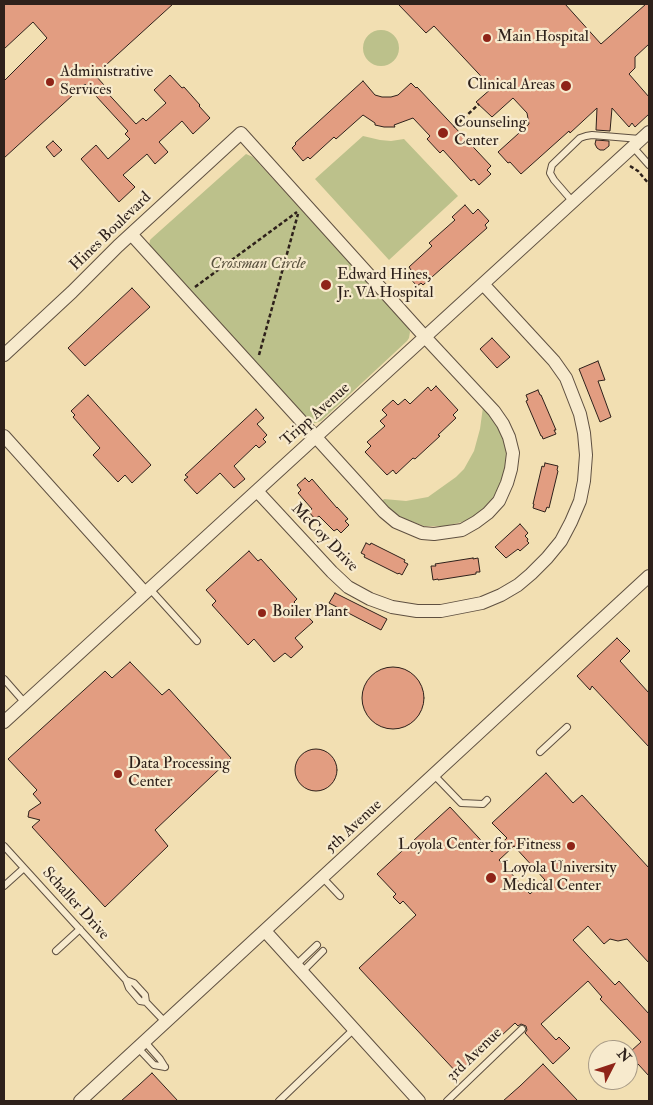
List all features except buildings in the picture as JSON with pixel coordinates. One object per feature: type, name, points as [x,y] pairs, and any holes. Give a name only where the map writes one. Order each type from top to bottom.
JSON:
[{"type":"street","name":"Hines Boulevard","points":[[4,355],[62,302],[118,246],[241,133],[425,337]]},
{"type":"street","name":"Tripp Avenue","points":[[4,722],[641,139]]},
{"type":"street","points":[[131,234],[384,512],[396,522],[409,528],[422,533],[434,534],[462,530],[488,513],[499,500],[507,483],[513,453],[509,437],[494,411],[425,337]]},
{"type":"street","name":"McCoy Drive","points":[[257,491],[332,572],[348,586],[370,599],[392,607],[417,611],[441,611],[482,603],[501,596],[531,574],[548,558],[561,541],[580,501],[586,455],[584,433],[580,414],[566,378],[554,361],[483,284]]},
{"type":"street","points":[[4,436],[147,591]]},
{"type":"street","name":"5th Avenue","points":[[80,1101],[649,576]]},
{"type":"street","points":[[265,931],[419,1101]]},
{"type":"lane","points":[[573,202],[550,173],[552,165],[580,138],[592,135],[641,139],[649,165]]},
{"type":"lane","points":[[147,591],[197,641]]},
{"type":"lane","points":[[4,679],[25,702]]},
{"type":"lane","points":[[540,752],[567,727]]},
{"type":"lane","points":[[434,775],[461,803],[483,804],[487,800]]},
{"type":"lane","name":"Schaller Drive","points":[[4,846],[126,980],[134,983],[145,995],[146,1002],[166,1023]]},
{"type":"lane","points":[[4,886],[24,868]]},
{"type":"lane","points":[[323,878],[340,896]]},
{"type":"lane","points":[[56,951],[80,930]]},
{"type":"lane","points":[[299,968],[317,945]]},
{"type":"lane","points":[[299,968],[323,952]]},
{"type":"lane","points":[[279,1101],[354,1030]]},
{"type":"lane","name":"3rd Avenue","points":[[447,1101],[522,1030]]},
{"type":"path","points":[[454,127],[479,104]]},
{"type":"path","points":[[629,165],[638,171],[649,184]]},
{"type":"path","points":[[190,291],[299,211],[257,364]]},
{"type":"green space","points":[[381,30],[393,36],[399,48],[393,60],[381,66],[369,60],[363,48],[369,36]]},
{"type":"green space","points":[[363,136],[391,141],[404,139],[458,196],[389,260],[315,179]]},
{"type":"green space","name":"Crossman Circle","points":[[246,154],[253,157],[408,327],[410,332],[407,341],[321,421],[315,423],[311,423],[149,246],[152,238]]},
{"type":"green space","points":[[483,407],[486,407],[502,433],[506,453],[505,473],[496,494],[482,510],[466,521],[445,526],[424,526],[402,518],[385,505],[382,501],[384,499],[406,501],[428,497],[464,469],[474,451]]},
{"type":"place","name":"Main Hospital","points":[[487,38]]},
{"type":"place","name":"Administrative Services","points":[[50,82]]},
{"type":"place","name":"Clinical Areas","points":[[566,86]]},
{"type":"place","name":"Counseling Center","points":[[443,133]]},
{"type":"place","name":"Edward Hines, Jr. VA Hospital","points":[[326,285]]},
{"type":"place","name":"Boiler Plant","points":[[262,613]]},
{"type":"place","name":"Data Processing Center","points":[[118,774]]},
{"type":"place","name":"Loyola Center for Fitness","points":[[571,846]]},
{"type":"place","name":"Loyola University Medical Center","points":[[491,878]]}]
